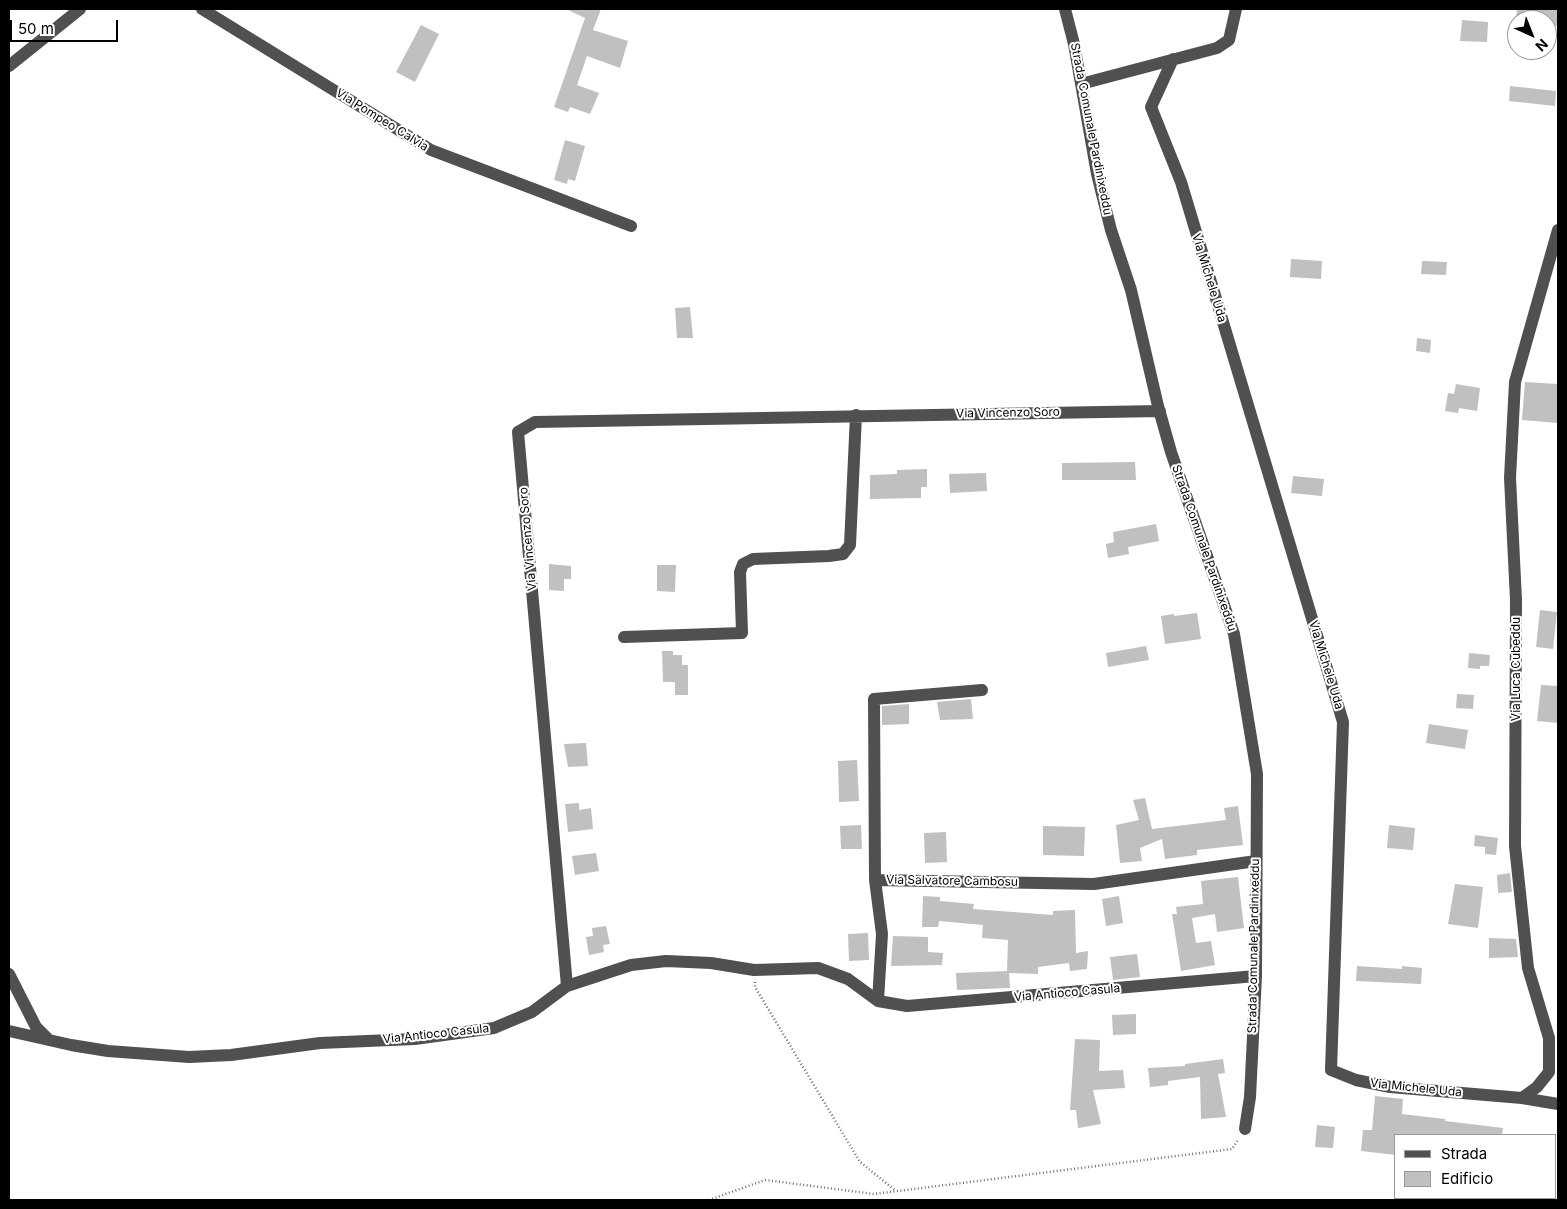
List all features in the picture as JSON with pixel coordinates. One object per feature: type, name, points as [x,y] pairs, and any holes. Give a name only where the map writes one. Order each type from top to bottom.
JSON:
[{"type":"street","points":[[9,66],[80,9]]},
{"type":"street","name":"Via Pompeo Calvia","points":[[202,9],[431,150],[631,226]]},
{"type":"street","name":"Strada Comunale Pardinixeddu","points":[[1065,9],[1074,44],[1097,174],[1111,230],[1131,290],[1172,452],[1234,634],[1257,774],[1256,976],[1250,1097],[1245,1129]]},
{"type":"street","points":[[1081,84],[1217,48],[1229,40],[1236,9]]},
{"type":"street","name":"Via Michele Uda","points":[[1173,59],[1151,108],[1180,182],[1344,722],[1331,1070],[1356,1080],[1390,1087],[1522,1098],[1558,1104]]},
{"type":"street","name":"Via Luca Cubeddu","points":[[1522,1098],[1537,1087],[1549,1072],[1549,1038],[1528,968],[1516,846],[1516,600],[1510,478],[1515,382],[1558,230]]},
{"type":"street","name":"Via Vincenzo Soro","points":[[567,986],[518,432],[535,422],[1160,410]]},
{"type":"street","points":[[624,637],[742,633],[740,572],[743,564],[753,559],[843,554],[850,545],[856,415]]},
{"type":"street","name":"Via Salvatore Cambosu","points":[[982,690],[874,699],[875,880],[1094,884],[1256,861]]},
{"type":"street","points":[[875,880],[882,934],[878,1002]]},
{"type":"street","name":"Via Antioco Casula","points":[[49,1040],[108,1051],[189,1057],[231,1055],[320,1043],[415,1039],[494,1028],[532,1012],[567,986],[631,965],[666,961],[711,964],[754,970],[818,968],[848,978],[878,1002],[907,1006],[1256,976]]},
{"type":"street","points":[[9,974],[36,1027],[49,1040]]},
{"type":"street","points":[[9,1031],[49,1040]]},
{"type":"path","points":[[754,970],[755,986],[860,1162],[896,1191]]},
{"type":"path","points":[[709,1200],[765,1180],[874,1194],[1232,1149],[1245,1129]]},
{"type":"building","points":[[566,9],[601,9],[593,30],[628,41],[620,68],[587,56],[577,85],[599,93],[590,114],[570,107],[568,112],[554,107],[585,18]]},
{"type":"building","points":[[1558,9],[1558,26],[1557,10],[1517,10]]},
{"type":"building","points":[[1462,20],[1488,22],[1487,42],[1460,41]]},
{"type":"building","points":[[421,25],[439,34],[415,82],[396,72]]},
{"type":"building","points":[[1510,86],[1556,91],[1555,106],[1509,101]]},
{"type":"building","points":[[565,140],[585,146],[575,181],[568,179],[567,184],[554,180]]},
{"type":"building","points":[[1291,259],[1322,261],[1321,279],[1290,277]]},
{"type":"building","points":[[1422,261],[1447,262],[1446,275],[1421,274]]},
{"type":"building","points":[[690,307],[693,338],[677,338],[675,308]]},
{"type":"building","points":[[1417,338],[1431,340],[1430,353],[1416,351]]},
{"type":"building","points":[[1525,382],[1558,384],[1558,423],[1522,420]]},
{"type":"building","points":[[1456,384],[1480,388],[1477,411],[1459,408],[1458,413],[1445,411],[1448,393],[1454,394]]},
{"type":"building","points":[[1135,462],[1136,480],[1062,480],[1062,463]]},
{"type":"building","points":[[927,469],[927,487],[921,487],[921,498],[870,499],[870,475],[897,474],[897,470]]},
{"type":"building","points":[[986,473],[987,491],[950,493],[949,474]]},
{"type":"building","points":[[1293,476],[1324,479],[1322,496],[1291,493]]},
{"type":"building","points":[[1156,524],[1159,541],[1128,547],[1129,554],[1108,558],[1106,544],[1114,542],[1113,532]]},
{"type":"building","points":[[549,564],[571,566],[571,579],[564,579],[564,591],[549,590]]},
{"type":"building","points":[[657,565],[676,565],[675,592],[657,591]]},
{"type":"building","points":[[1540,610],[1557,612],[1553,649],[1536,647]]},
{"type":"building","points":[[1197,613],[1201,639],[1165,644],[1161,616]]},
{"type":"building","points":[[1146,646],[1149,660],[1108,667],[1106,653]]},
{"type":"building","points":[[662,651],[673,651],[673,655],[682,655],[682,665],[688,665],[688,695],[675,695],[675,682],[663,682]]},
{"type":"building","points":[[1469,653],[1490,655],[1489,666],[1480,666],[1480,669],[1468,668]]},
{"type":"building","points":[[1541,685],[1558,686],[1558,723],[1537,721]]},
{"type":"building","points":[[1457,694],[1474,695],[1473,709],[1456,708]]},
{"type":"building","points":[[971,699],[973,719],[940,720],[937,702]]},
{"type":"building","points":[[909,704],[909,724],[882,725],[882,706]]},
{"type":"building","points":[[1429,724],[1468,730],[1465,749],[1426,743]]},
{"type":"building","points":[[586,743],[588,766],[568,767],[564,744]]},
{"type":"building","points":[[857,760],[859,801],[839,802],[838,761]]},
{"type":"building","points":[[1145,798],[1152,829],[1226,820],[1224,808],[1238,806],[1243,845],[1197,850],[1197,855],[1165,859],[1162,839],[1140,848],[1142,861],[1120,863],[1116,825],[1139,820],[1133,800]]},
{"type":"building","points":[[579,803],[579,810],[591,808],[593,829],[568,832],[565,804]]},
{"type":"building","points":[[861,825],[862,849],[841,849],[840,826]]},
{"type":"building","points":[[1389,825],[1415,828],[1413,850],[1387,848]]},
{"type":"building","points":[[1043,826],[1085,827],[1084,856],[1043,855]]},
{"type":"building","points":[[946,832],[947,862],[925,863],[924,833]]},
{"type":"building","points":[[1475,835],[1498,838],[1496,855],[1485,854],[1485,847],[1474,846]]},
{"type":"building","points":[[596,853],[599,871],[575,875],[572,856]]},
{"type":"building","points":[[1510,873],[1512,892],[1498,893],[1497,875]]},
{"type":"building","points":[[1238,877],[1244,928],[1217,932],[1215,914],[1192,918],[1196,943],[1211,941],[1215,965],[1181,971],[1172,914],[1177,914],[1176,907],[1203,904],[1201,881]]},
{"type":"building","points":[[1455,884],[1483,887],[1478,928],[1448,924]]},
{"type":"building","points":[[923,896],[940,897],[940,901],[974,904],[973,909],[1053,915],[1053,911],[1075,910],[1076,953],[1088,951],[1087,969],[1070,971],[1069,963],[1038,967],[1038,974],[1009,973],[1010,988],[957,990],[956,973],[1007,971],[1008,940],[982,938],[983,925],[939,921],[938,927],[922,927]]},
{"type":"building","points":[[1119,896],[1123,923],[1106,926],[1102,899]]},
{"type":"building","points":[[606,926],[610,944],[603,945],[604,952],[589,955],[586,937],[593,936],[592,928]]},
{"type":"building","points":[[868,933],[869,960],[849,961],[848,934]]},
{"type":"building","points":[[893,936],[928,937],[928,952],[943,953],[942,965],[891,966]]},
{"type":"building","points":[[1489,938],[1516,939],[1518,957],[1489,958]]},
{"type":"building","points":[[1137,954],[1140,977],[1113,980],[1110,957]]},
{"type":"building","points":[[1357,966],[1402,969],[1402,966],[1422,968],[1421,984],[1356,981]]},
{"type":"building","points":[[1136,1014],[1136,1034],[1113,1035],[1112,1015]]},
{"type":"building","points":[[1075,1039],[1100,1040],[1099,1071],[1123,1070],[1125,1088],[1093,1090],[1101,1124],[1078,1128],[1076,1110],[1070,1110]]},
{"type":"building","points":[[1223,1059],[1225,1073],[1218,1074],[1226,1117],[1201,1119],[1200,1077],[1168,1081],[1168,1085],[1150,1087],[1148,1068],[1185,1066],[1185,1064]]},
{"type":"building","points":[[1375,1096],[1403,1099],[1402,1114],[1503,1128],[1502,1134],[1394,1134],[1394,1155],[1361,1151],[1363,1130],[1372,1130]]},
{"type":"building","points":[[1317,1125],[1335,1127],[1333,1148],[1315,1147]]}]
